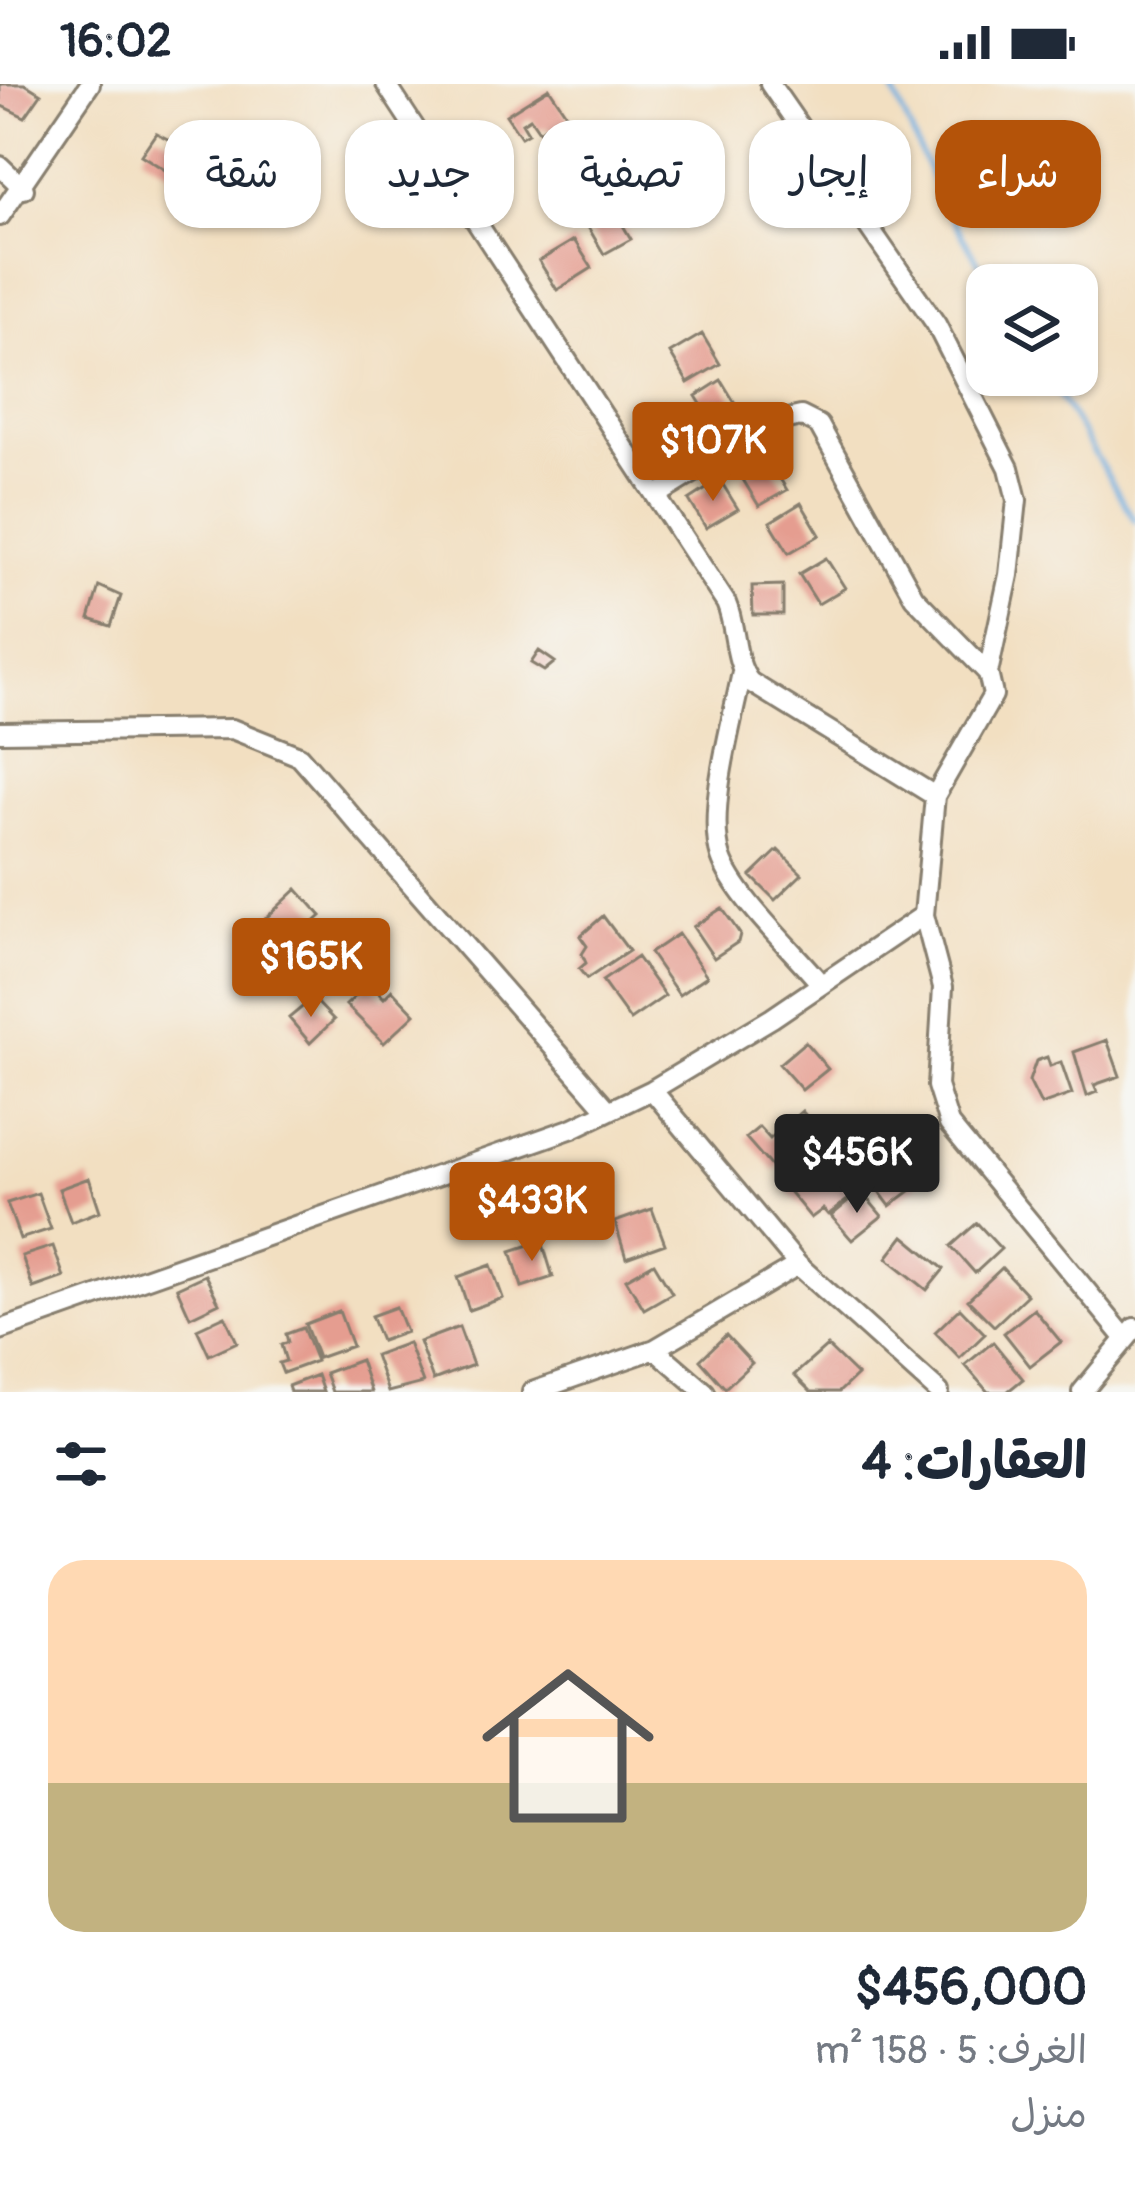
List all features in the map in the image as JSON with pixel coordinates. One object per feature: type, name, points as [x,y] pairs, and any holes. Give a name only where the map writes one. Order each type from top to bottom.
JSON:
[{"type":"street","points":[[0,217],[24,189],[90,84]]},
{"type":"street","points":[[386,84],[726,603],[736,627],[742,672],[718,825],[721,856],[733,879],[819,982]]},
{"type":"street","points":[[770,84],[936,324],[1009,468],[1017,500],[1009,575],[988,673],[993,695],[935,796],[924,915],[943,987],[937,1086],[949,1124],[1130,1334],[1082,1392]]},
{"type":"street","points":[[0,166],[24,189]]},
{"type":"street","points":[[657,495],[778,421],[801,416],[819,425],[914,597],[988,673]]},
{"type":"street","points":[[742,672],[750,682],[935,796]]},
{"type":"street","points":[[0,732],[232,728],[299,756],[608,1110]]},
{"type":"street","points":[[0,1330],[573,1128],[652,1090],[696,1058],[772,1018],[924,915]]},
{"type":"street","points":[[652,1090],[798,1265],[940,1392]]},
{"type":"street","points":[[532,1392],[656,1349],[798,1265]]},
{"type":"street","points":[[656,1349],[705,1392]]},
{"type":"building","points":[[0,84],[25,84],[41,94],[25,117],[0,105]]},
{"type":"building","points":[[549,88],[570,120],[538,120],[538,130],[530,118],[522,123],[528,133],[521,137],[514,120],[506,115]]},
{"type":"building","points":[[156,133],[164,137],[164,169],[141,155]]},
{"type":"building","points":[[589,228],[624,228],[631,239],[604,254]]},
{"type":"building","points":[[574,240],[592,268],[557,290],[539,261]]},
{"type":"building","points":[[702,334],[720,364],[688,383],[670,353]]},
{"type":"building","points":[[721,380],[741,413],[716,428],[696,396]]},
{"type":"building","points":[[685,411],[701,437],[673,454],[657,428]]},
{"type":"building","points":[[769,461],[787,490],[759,506],[742,478]]},
{"type":"building","points":[[720,480],[738,509],[706,528],[689,500]]},
{"type":"building","points":[[801,503],[820,535],[789,553],[770,522]]},
{"type":"building","points":[[826,558],[845,588],[818,604],[799,574]]},
{"type":"building","points":[[783,585],[783,615],[753,615],[752,586]]},
{"type":"building","points":[[99,586],[121,596],[111,626],[89,619]]},
{"type":"building","points":[[539,651],[555,662],[544,671],[531,663]]},
{"type":"building","points":[[778,850],[802,874],[775,900],[751,876]]},
{"type":"building","points":[[297,889],[321,916],[290,944],[266,918]]},
{"type":"building","points":[[722,908],[740,934],[738,942],[714,958],[693,927]]},
{"type":"building","points":[[603,916],[629,951],[587,979],[579,969],[586,963],[582,954],[587,946],[580,936]]},
{"type":"building","points":[[678,934],[707,976],[679,995],[650,953]]},
{"type":"building","points":[[637,957],[665,996],[630,1020],[602,981]]},
{"type":"building","points":[[370,983],[384,998],[392,990],[415,1014],[384,1043],[346,1005]]},
{"type":"building","points":[[313,998],[334,1020],[310,1043],[289,1018]]},
{"type":"building","points":[[1107,1040],[1120,1076],[1094,1085],[1097,1092],[1087,1096],[1074,1052]]},
{"type":"building","points":[[805,1042],[828,1069],[802,1090],[779,1064]]},
{"type":"building","points":[[1047,1057],[1050,1066],[1061,1062],[1072,1094],[1041,1105],[1029,1081],[1036,1061]]},
{"type":"building","points":[[802,1111],[819,1131],[774,1170],[746,1138],[759,1127],[770,1139]]},
{"type":"building","points":[[870,1123],[887,1143],[862,1165],[845,1145]]},
{"type":"building","points":[[837,1152],[859,1180],[845,1191],[850,1198],[828,1215],[823,1209],[811,1218],[783,1184],[796,1174],[802,1180]]},
{"type":"building","points":[[900,1161],[918,1185],[890,1206],[872,1182]]},
{"type":"building","points":[[89,1178],[100,1211],[71,1222],[59,1189]]},
{"type":"building","points":[[861,1191],[882,1216],[852,1240],[831,1216]]},
{"type":"building","points":[[38,1193],[51,1229],[20,1239],[7,1203]]},
{"type":"building","points":[[652,1209],[665,1244],[626,1258],[615,1222]]},
{"type":"building","points":[[977,1223],[1001,1249],[975,1273],[951,1246]]},
{"type":"building","points":[[904,1236],[944,1269],[927,1290],[887,1258]]},
{"type":"building","points":[[542,1241],[553,1277],[522,1287],[511,1251]]},
{"type":"building","points":[[53,1246],[64,1277],[33,1288],[22,1256]]},
{"type":"building","points":[[654,1263],[672,1293],[644,1309],[626,1279]]},
{"type":"building","points":[[491,1265],[503,1298],[469,1310],[458,1277]]},
{"type":"building","points":[[1002,1268],[1027,1295],[994,1326],[968,1300]]},
{"type":"building","points":[[205,1275],[219,1303],[190,1317],[177,1288]]},
{"type":"building","points":[[396,1307],[406,1332],[381,1341],[371,1316]]},
{"type":"building","points":[[960,1308],[985,1334],[960,1358],[935,1332]]},
{"type":"building","points":[[1034,1309],[1061,1342],[1030,1366],[1004,1333]]},
{"type":"building","points":[[339,1311],[352,1346],[318,1358],[305,1324]]},
{"type":"building","points":[[225,1316],[237,1342],[209,1355],[197,1329]]},
{"type":"building","points":[[459,1327],[473,1365],[433,1380],[419,1342]]},
{"type":"building","points":[[303,1328],[316,1361],[283,1373],[279,1363],[286,1361],[281,1345],[288,1342],[286,1334]]},
{"type":"building","points":[[726,1335],[752,1363],[725,1388],[700,1360]]},
{"type":"building","points":[[993,1342],[1023,1379],[1007,1392],[988,1392],[965,1365]]},
{"type":"building","points":[[408,1343],[423,1383],[388,1392],[375,1355]]},
{"type":"building","points":[[827,1346],[857,1375],[839,1392],[811,1392],[794,1375]]},
{"type":"building","points":[[360,1360],[371,1392],[332,1392],[325,1373]]},
{"type":"building","points":[[317,1375],[323,1392],[290,1392],[288,1386]]},
{"type":"waterway","points":[[890,84],[944,205],[979,264]]},
{"type":"waterway","points":[[1060,396],[1135,521]]}]
